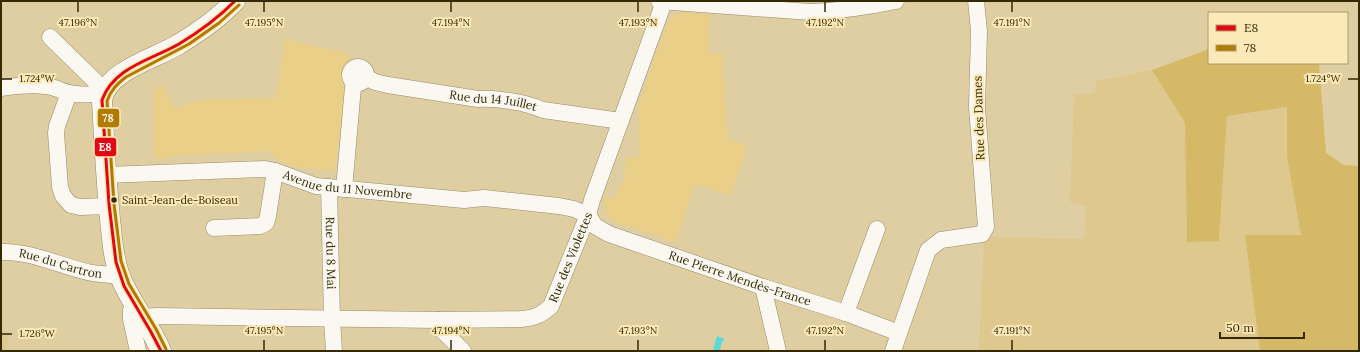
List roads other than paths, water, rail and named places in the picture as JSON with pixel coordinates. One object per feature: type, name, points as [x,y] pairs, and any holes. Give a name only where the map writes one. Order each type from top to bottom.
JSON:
[{"type":"main road","points":[[161,351],[155,337],[120,276],[113,248],[108,206],[102,100],[103,94],[107,86],[119,76],[178,45],[213,22],[235,1]]},
{"type":"street","points":[[667,1],[810,12],[867,7],[896,1]]},
{"type":"street","name":"Rue des Violettes","points":[[140,311],[157,316],[446,320],[521,319],[532,318],[542,314],[551,306],[588,215],[621,121],[667,1]]},
{"type":"street","name":"Rue des Dames","points":[[899,333],[928,250],[941,240],[982,234],[986,227],[977,107],[979,31],[976,1]]},
{"type":"street","points":[[1,88],[28,85],[45,86],[81,95],[103,94],[99,85],[50,37]]},
{"type":"street","name":"Rue du 14 Juillet","points":[[361,79],[388,85],[478,99],[496,100],[534,106],[543,110],[621,121]]},
{"type":"street","name":"Rue du 8 Mai","points":[[334,351],[332,319],[336,188],[353,87],[361,79]]},
{"type":"street","points":[[69,93],[57,126],[56,133],[60,186],[63,196],[71,205],[80,207],[108,206]]},
{"type":"street","name":"Avenue du 11 Novembre","points":[[106,175],[265,169],[275,171],[316,186],[464,200],[484,198],[523,202],[574,209],[588,215]]},
{"type":"street","points":[[214,228],[260,226],[266,223],[275,171]]},
{"type":"street","name":"Rue Pierre Mendès-France","points":[[588,215],[595,226],[609,234],[763,287],[846,313],[899,333]]},
{"type":"street","points":[[846,313],[877,229]]},
{"type":"street","name":"Rue du Cartron","points":[[1,252],[11,252],[92,273],[120,276]]},
{"type":"street","points":[[763,287],[778,351]]},
{"type":"street","points":[[138,351],[131,319],[132,310],[140,311]]},
{"type":"street","points":[[446,320],[464,351]]},
{"type":"street","points":[[893,351],[899,333]]},
{"type":"water","points":[[717,336],[725,339],[722,342],[720,349],[721,351],[716,351],[713,349]]},
{"type":"place","name":"Saint-Jean-de-Boiseau","points":[[114,200]]}]
